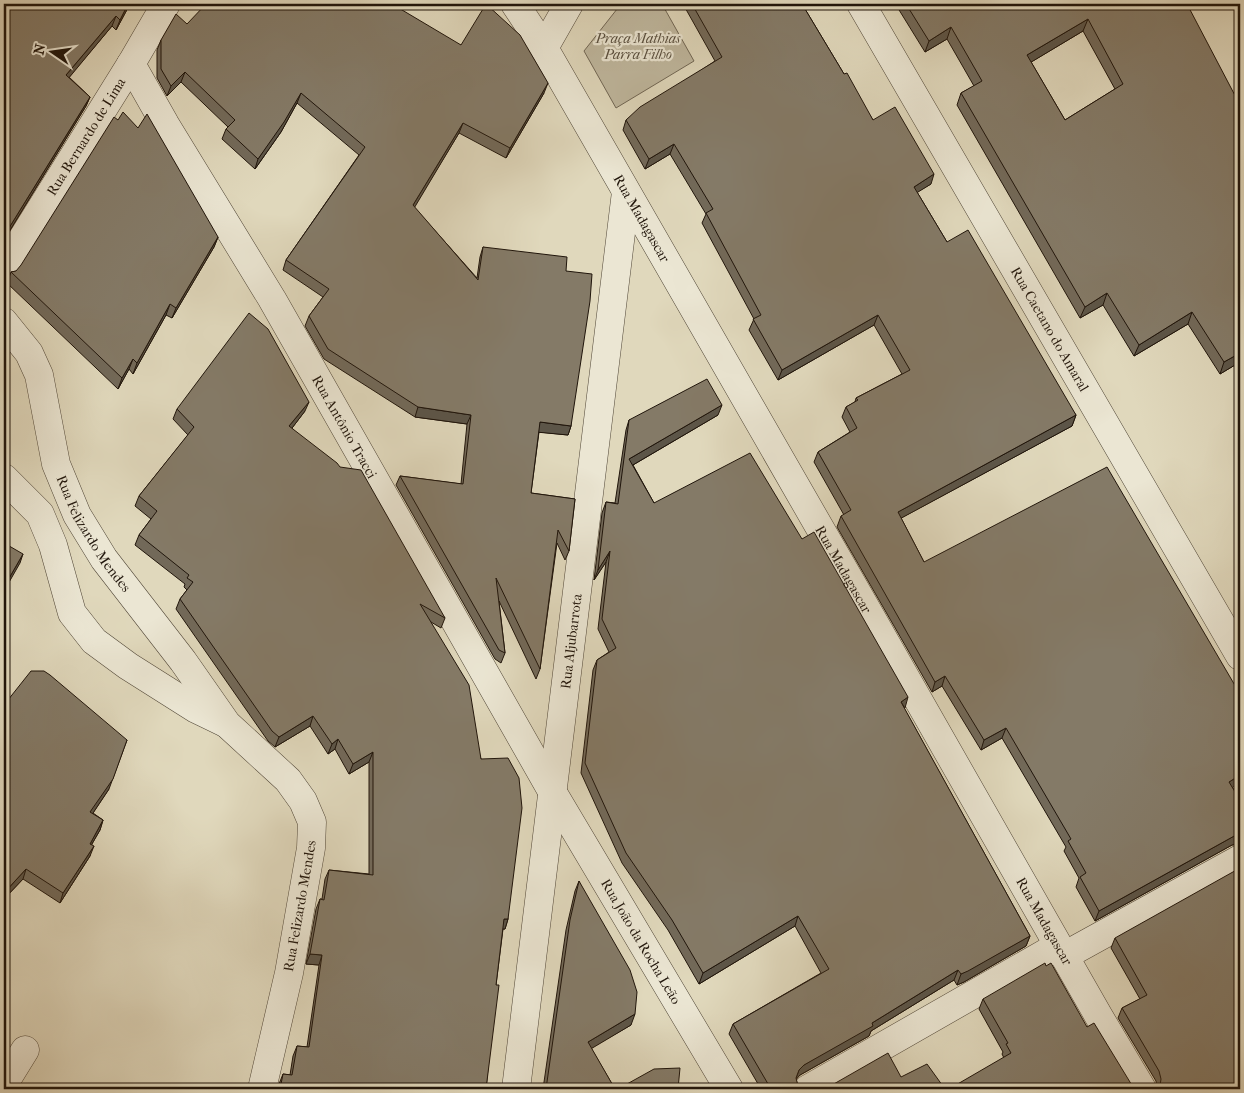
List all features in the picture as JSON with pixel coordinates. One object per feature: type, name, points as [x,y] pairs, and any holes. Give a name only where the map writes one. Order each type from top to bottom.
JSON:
[{"type":"street","name":"Rua Bernardo de Lima","points":[[4,268],[131,64],[166,4]]},
{"type":"street","name":"Rua Madagascar","points":[[515,4],[544,48],[1142,1089]]},
{"type":"street","points":[[544,48],[569,4]]},
{"type":"street","name":"Rua Caetano do Amaral","points":[[861,4],[1240,656]]},
{"type":"street","name":"Rua Antônio Tracci","points":[[131,64],[170,132],[272,299],[553,793]]},
{"type":"street","name":"Rua Aljubarrota","points":[[516,1089],[626,192]]},
{"type":"street","name":"Rua Felizardo Mendes","points":[[4,322],[29,353],[39,375],[56,464],[77,514],[104,559],[183,661],[227,724],[288,780],[303,801],[312,822],[311,848],[289,973],[262,1089]]},
{"type":"street","name":"Rua Felizardo Mendes","points":[[4,478],[40,514],[53,545],[72,613],[94,640],[128,666],[196,709],[227,724]]},
{"type":"street","name":"Rua João da Rocha Leão","points":[[553,793],[729,1089]]},
{"type":"street","points":[[808,1089],[1061,951],[1240,860]]},
{"type":"street","points":[[4,1084],[24,1050]]},
{"type":"green space","name":"Praça Mathias Parra Filho","points":[[621,4],[662,4],[694,61],[616,108],[584,51]]},
{"type":"building","points":[[4,4],[128,4],[120,20],[116,16],[66,75],[90,97],[4,236]]},
{"type":"building","points":[[206,4],[392,4],[461,45],[486,4],[520,35],[548,83],[510,148],[463,123],[413,205],[478,280],[483,247],[567,257],[566,271],[592,274],[590,301],[571,426],[540,422],[531,493],[575,499],[569,551],[558,530],[540,669],[496,578],[505,653],[499,650],[400,476],[463,484],[471,415],[418,407],[328,349],[309,316],[329,289],[286,260],[365,147],[301,93],[284,122],[258,159],[226,129],[235,120],[185,72],[171,86],[161,69],[161,40],[176,14],[187,24]]},
{"type":"building","points":[[692,4],[802,4],[844,74],[847,73],[873,120],[895,107],[934,174],[914,187],[947,242],[968,230],[1076,415],[898,512],[924,562],[1107,467],[1240,694],[1240,729],[1237,732],[1240,738],[1240,775],[1229,782],[1240,800],[1240,834],[1099,911],[1080,877],[1086,873],[1068,841],[1071,839],[1006,728],[984,740],[945,676],[935,682],[841,516],[851,510],[818,452],[857,428],[846,407],[858,400],[856,398],[910,370],[878,315],[782,370],[753,319],[761,315],[706,213],[713,209],[674,144],[649,159],[626,120],[640,107],[722,57]]},
{"type":"building","points":[[906,4],[1187,4],[1240,105],[1240,353],[1224,362],[1192,312],[1139,345],[1107,293],[1085,307],[961,93],[982,81],[951,27],[929,41]],"holes":[[[1088,19],[1123,84],[1065,120],[1027,55]]]},
{"type":"building","points":[[123,112],[138,128],[147,114],[218,237],[176,308],[170,304],[137,363],[133,359],[122,378],[11,272],[16,271],[21,265],[114,117],[118,120]]},
{"type":"building","points":[[249,313],[268,329],[309,402],[289,426],[340,467],[361,470],[445,618],[420,604],[469,685],[481,759],[508,758],[519,778],[522,808],[508,919],[504,919],[496,985],[499,985],[486,1089],[280,1089],[283,1074],[292,1075],[297,1046],[309,1047],[322,955],[310,954],[320,899],[324,900],[329,870],[373,875],[373,752],[353,764],[338,739],[332,744],[313,716],[279,737],[272,731],[180,599],[193,582],[187,578],[189,575],[139,535],[157,511],[139,496],[194,427],[177,409]]},
{"type":"building","points":[[707,379],[722,405],[629,459],[654,503],[750,453],[802,539],[814,532],[908,697],[901,702],[1030,936],[968,971],[961,974],[958,970],[872,1023],[873,1026],[804,1065],[799,1070],[796,1078],[801,1089],[771,1089],[733,1024],[829,969],[798,916],[703,973],[672,920],[626,853],[585,763],[597,660],[616,648],[602,619],[610,551],[598,570],[606,502],[618,504],[629,420]]},
{"type":"building","points":[[4,543],[23,554],[4,587]]},
{"type":"building","points":[[31,671],[44,671],[50,675],[127,740],[113,779],[90,812],[103,820],[90,844],[94,846],[63,893],[26,869],[4,893],[4,705]]},
{"type":"building","points":[[1240,868],[1240,1089],[1156,1089],[1160,1086],[1159,1071],[1122,1008],[1147,995],[1115,938]]},
{"type":"building","points":[[579,881],[630,970],[637,992],[635,1014],[588,1042],[615,1089],[546,1089],[570,920]]},
{"type":"building","points":[[4,941],[9,946],[4,951]]},
{"type":"building","points":[[1045,963],[1046,966],[1051,963],[1087,1027],[1094,1023],[1135,1089],[949,1089],[1011,1053],[1006,1044],[1008,1043],[983,999]]},
{"type":"building","points":[[888,1053],[901,1077],[927,1064],[945,1089],[825,1089]]},
{"type":"building","points":[[680,1068],[678,1089],[618,1089],[654,1069]]}]
